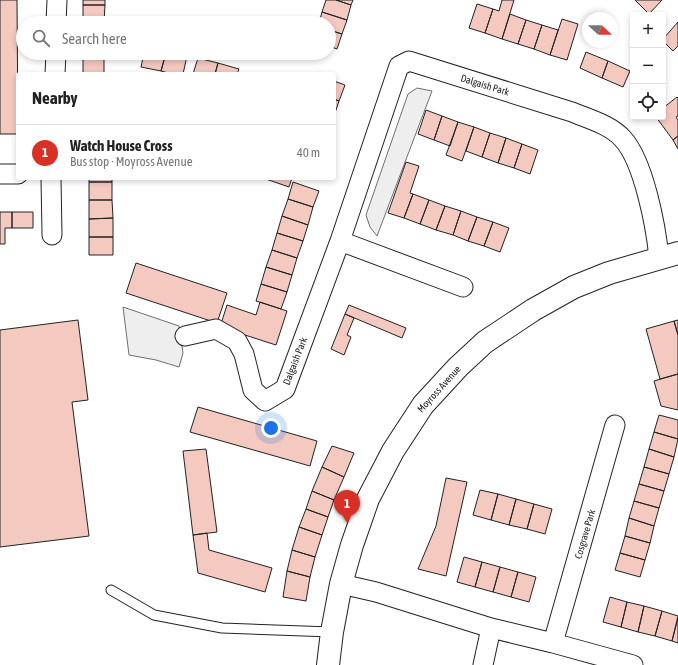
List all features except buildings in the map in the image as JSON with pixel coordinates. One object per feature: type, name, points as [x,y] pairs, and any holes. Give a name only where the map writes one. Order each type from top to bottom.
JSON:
[{"type":"street","points":[[56,16],[57,0]]},
{"type":"street","points":[[55,72],[56,60]]},
{"type":"street","name":"Dalgaish Park","points":[[185,336],[216,329],[237,341],[244,354],[253,390],[265,401],[285,389],[340,241],[400,66],[409,61],[572,112],[593,120],[612,130],[623,138],[633,153],[640,170],[657,238],[669,256]]},
{"type":"street","points":[[0,174],[16,174]]},
{"type":"street","points":[[51,180],[52,235]]},
{"type":"street","points":[[340,241],[463,287]]},
{"type":"street","name":"Moyross Avenue","points":[[328,665],[332,632],[342,584],[352,545],[368,498],[393,451],[423,405],[458,367],[486,342],[533,310],[574,287],[609,273],[669,256]]},
{"type":"street","name":"Cosgrave Park","points":[[553,643],[615,425]]},
{"type":"street","points":[[342,584],[376,592],[491,628],[633,665]]},
{"type":"street","points":[[483,665],[491,628]]},
{"type":"lane","points":[[111,590],[154,615],[162,617],[222,628],[332,632]]},
{"type":"shaded area","points":[[417,88],[432,91],[377,236],[370,227],[366,215],[408,94]]},
{"type":"shaded area","points":[[123,307],[179,326],[183,353],[179,367],[156,360],[129,355]]},
{"type":"place","name":"Watch House Cross","points":[[347,523]]}]
